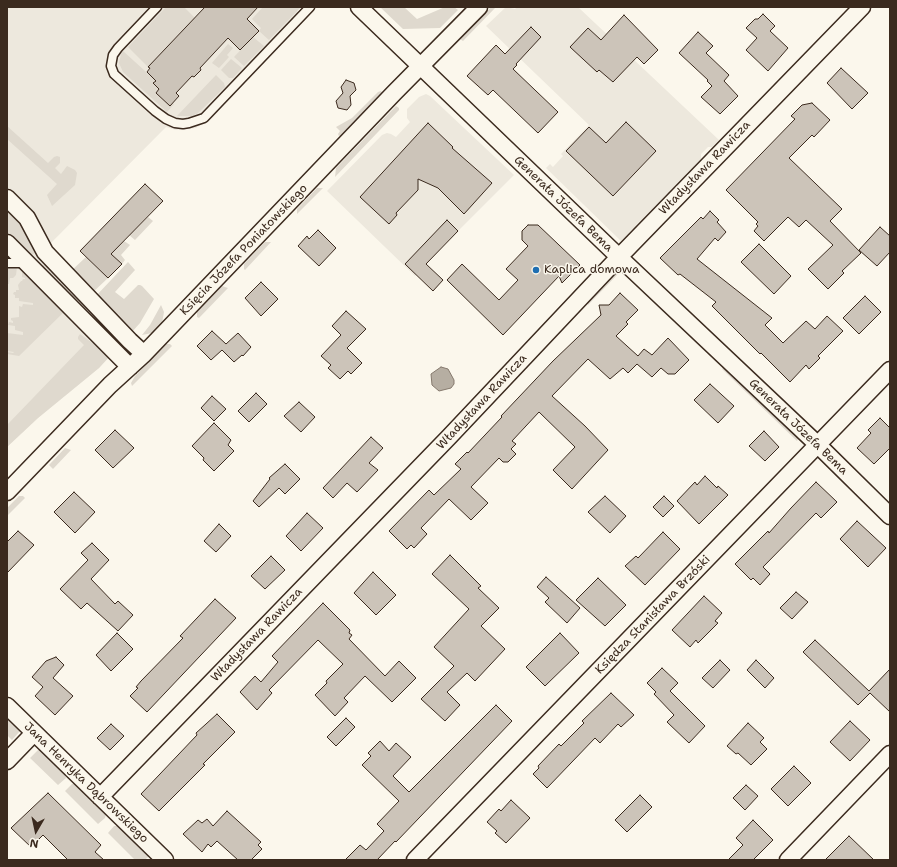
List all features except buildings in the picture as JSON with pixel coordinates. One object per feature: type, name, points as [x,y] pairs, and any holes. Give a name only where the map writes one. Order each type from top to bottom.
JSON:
[{"type":"street","name":"Generała Józefa Bema","points":[[359,7],[619,257],[818,445],[890,516]]},
{"type":"street","name":"Księcia Józefa Poniatowskiego","points":[[7,492],[110,385],[144,354],[420,66],[479,7]]},
{"type":"street","name":"Władysława Rawicza","points":[[100,797],[449,437],[619,257],[862,7]]},
{"type":"street","points":[[7,198],[27,218],[45,252],[144,354]]},
{"type":"street","points":[[7,243],[130,367]]},
{"type":"street","name":"Księdza Stanisława Brzóski","points":[[415,860],[890,370]]},
{"type":"street","name":"Jana Henryka Dąbrowskiego","points":[[7,706],[164,860]]},
{"type":"street","points":[[7,761],[34,733]]},
{"type":"street","points":[[788,860],[890,754]]},
{"type":"lane","points":[[158,7],[118,48],[113,56],[111,66],[114,74],[155,111],[166,119],[175,123],[183,124],[204,118],[310,7]]},
{"type":"lane","points":[[7,263],[26,263]]},
{"type":"shaded area","points":[[7,7],[301,7],[297,11],[306,19],[213,117],[196,128],[176,130],[166,127],[47,247],[131,333],[121,344],[117,345],[110,356],[99,368],[38,418],[7,447]]},
{"type":"shaded area","points":[[166,7],[184,7],[195,18],[148,67],[128,47]]},
{"type":"shaded area","points":[[263,7],[301,7],[269,40],[259,31],[261,28],[252,19]]},
{"type":"shaded area","points":[[380,7],[404,7],[417,19],[445,7],[454,7],[458,10],[440,28],[403,29]]},
{"type":"shaded area","points":[[491,7],[496,7],[463,41],[460,39]]},
{"type":"shaded area","points":[[506,7],[515,9],[517,7],[578,7],[719,140],[712,147],[708,147],[701,154],[701,159],[621,241],[546,168],[550,164],[553,167],[563,156],[561,154],[589,125],[486,26]]},
{"type":"shaded area","points":[[253,37],[264,46],[244,66],[234,57]]},
{"type":"shaded area","points":[[228,44],[233,48],[227,55],[229,57],[219,68],[212,63]]},
{"type":"shaded area","points":[[123,51],[156,81],[154,83],[159,89],[156,93],[170,106],[173,103],[174,104],[167,112],[123,72],[119,63]]},
{"type":"shaded area","points":[[231,59],[242,68],[233,78],[229,78],[221,70]]},
{"type":"shaded area","points":[[216,75],[224,83],[225,87],[198,113],[192,116],[177,116]]},
{"type":"shaded area","points":[[381,91],[383,94],[342,136],[339,136],[338,134],[340,131],[336,127],[352,118],[378,92]]},
{"type":"shaded area","points":[[426,94],[430,96],[514,175],[415,276],[327,191],[382,135],[387,133],[396,137],[410,122],[407,118],[407,109],[419,97]]},
{"type":"shaded area","points":[[396,106],[399,110],[335,177],[336,168]]},
{"type":"shaded area","points":[[7,126],[48,163],[54,157],[60,157],[60,163],[55,168],[61,174],[67,166],[75,170],[77,173],[75,185],[52,206],[47,195],[57,184],[7,139]]},
{"type":"shaded area","points":[[317,188],[323,188],[297,214],[297,209]]},
{"type":"shaded area","points":[[7,205],[21,219],[35,250],[35,253],[32,255],[28,254],[7,234]]},
{"type":"shaded area","points":[[148,217],[153,221],[135,240],[129,235]]},
{"type":"shaded area","points":[[124,241],[130,245],[121,255],[125,260],[122,264],[111,254]]},
{"type":"shaded area","points":[[265,242],[271,242],[245,270],[244,264]]},
{"type":"shaded area","points":[[86,257],[108,278],[91,294],[70,272]]},
{"type":"shaded area","points":[[128,262],[135,270],[115,292],[124,299],[138,285],[140,285],[154,299],[140,323],[131,333],[95,297]]},
{"type":"shaded area","points":[[45,263],[85,301],[79,308],[42,267]]},
{"type":"shaded area","points":[[17,267],[16,275],[13,278],[10,278],[9,284],[7,284],[7,268]]},
{"type":"shaded area","points":[[22,268],[66,310],[19,356],[7,354],[7,352],[14,352],[7,351],[7,333],[23,335],[23,332],[15,330],[15,326],[8,325],[9,322],[13,323],[11,318],[19,317],[19,306],[22,307],[23,304],[33,305],[33,303],[19,301],[19,298],[15,298],[15,295],[13,294],[16,290],[19,290],[18,285],[23,279],[25,279],[22,277]]},
{"type":"shaded area","points":[[616,271],[619,273],[588,305],[587,302]]},
{"type":"shaded area","points":[[222,286],[228,288],[199,318],[197,317],[197,312]]},
{"type":"shaded area","points":[[161,305],[164,312],[162,323],[152,333],[142,335],[150,325]]},
{"type":"shaded area","points":[[80,334],[110,356],[99,368],[38,418],[7,447],[7,425],[84,345],[78,339]]},
{"type":"shaded area","points":[[166,344],[170,344],[172,346],[132,386],[131,383],[135,376]]},
{"type":"shaded area","points":[[441,367],[448,369],[454,380],[454,384],[451,388],[439,391],[432,385],[431,374]]},
{"type":"shaded area","points":[[724,367],[798,439],[797,441],[722,369]]},
{"type":"shaded area","points":[[65,448],[71,450],[53,469],[49,465]]},
{"type":"shaded area","points":[[19,496],[23,496],[25,498],[7,516],[7,508]]},
{"type":"shaded area","points":[[7,719],[20,731],[12,740],[7,735]]},
{"type":"shaded area","points":[[39,749],[65,775],[66,778],[58,785],[30,758]]},
{"type":"shaded area","points":[[72,784],[75,784],[106,814],[105,818],[98,824],[65,791]]},
{"type":"shaded area","points":[[114,826],[118,826],[149,856],[145,860],[135,860],[108,833]]},
{"type":"place","name":"Kaplica domowa","points":[[536,270]]}]
